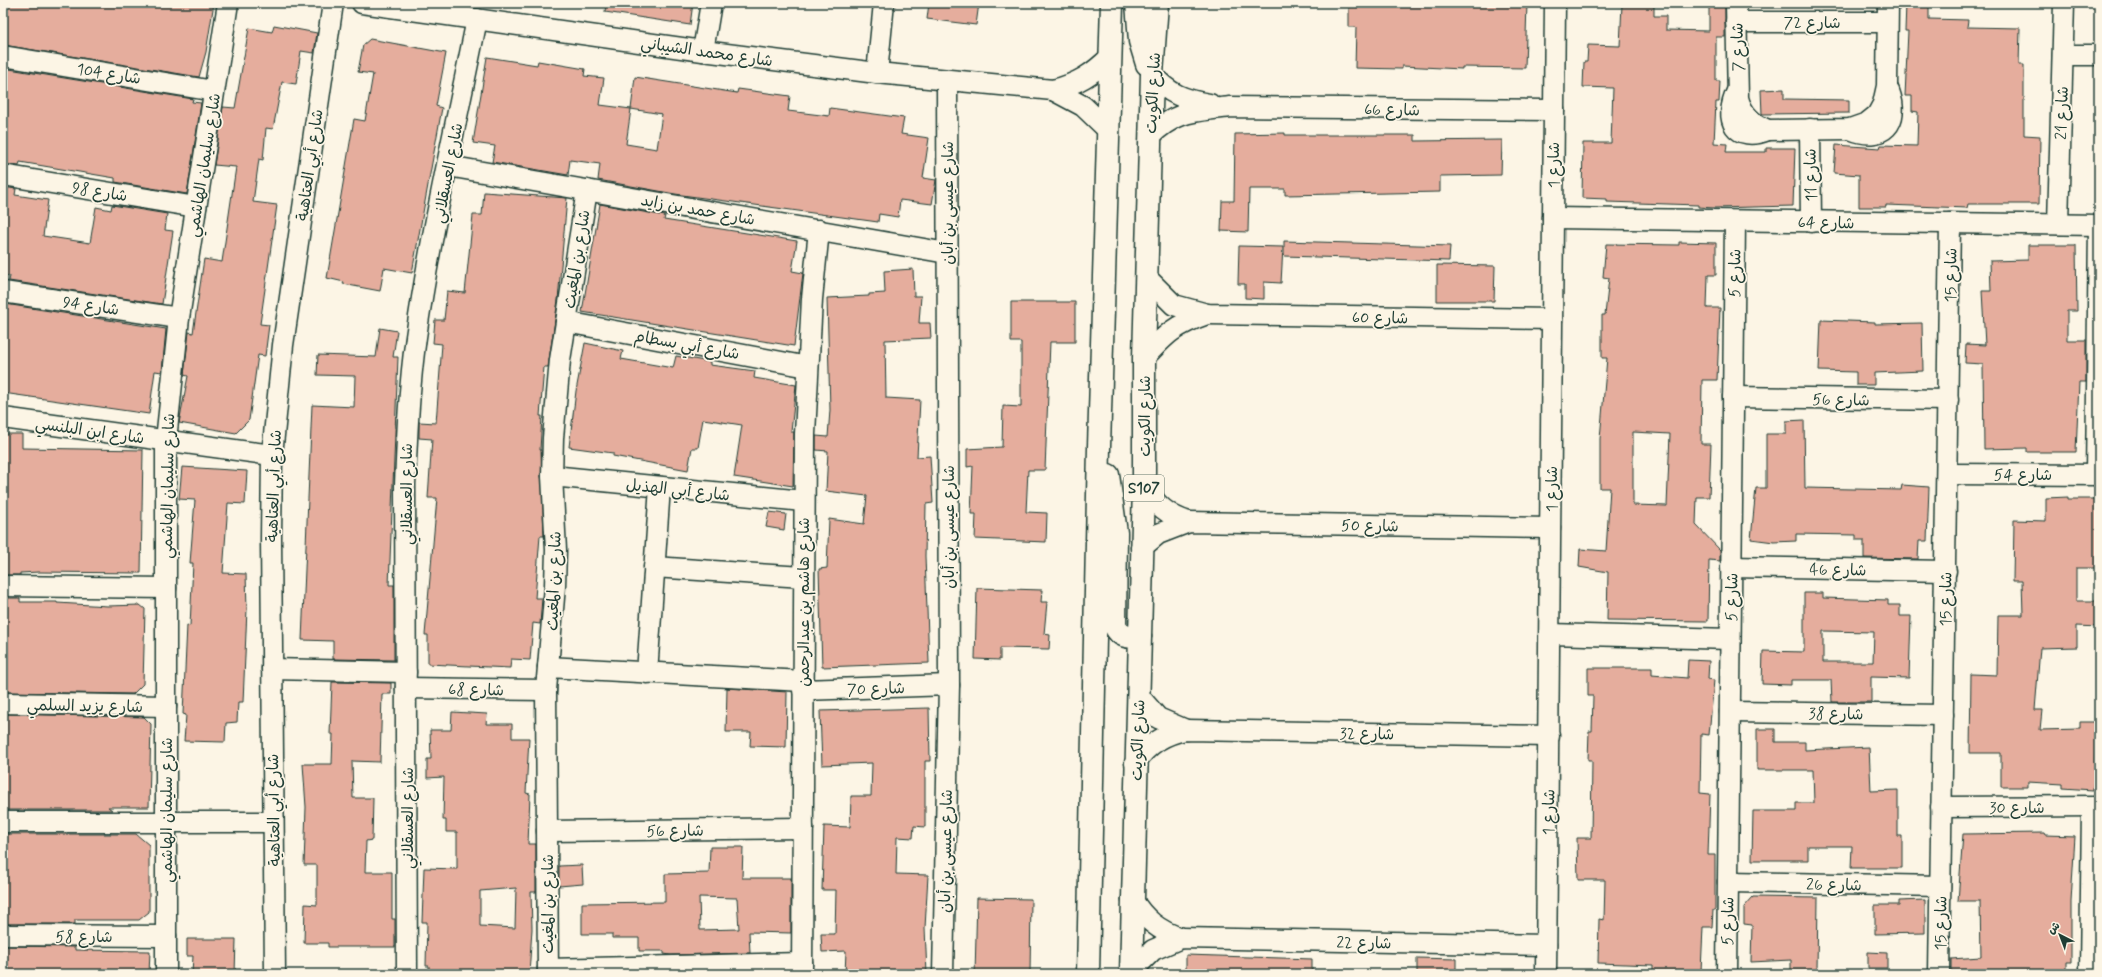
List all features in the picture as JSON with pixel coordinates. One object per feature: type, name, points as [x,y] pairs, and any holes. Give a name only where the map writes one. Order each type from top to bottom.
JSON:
[{"type":"main road","points":[[1088,974],[1099,447],[1112,3]]},
{"type":"main road","points":[[1137,3],[1140,41],[1143,53],[1152,74]]},
{"type":"main road","name":"شارع الكويت","points":[[1131,973],[1144,486],[1144,358],[1146,277],[1152,74],[1157,3]]},
{"type":"main road","points":[[1099,447],[1109,482],[1115,518],[1115,626],[1118,632],[1123,636],[1140,636]]},
{"type":"street","name":"شارع سليمان الهاشمي","points":[[166,974],[166,440],[179,318],[228,3]]},
{"type":"street","name":"شارع أبي العتاهية","points":[[275,974],[270,496],[272,455],[283,345],[333,3]]},
{"type":"street","name":"شارع محمد الشيباني","points":[[362,3],[451,9],[477,19],[703,51],[877,73],[1053,90],[1070,86],[1085,79],[1099,69],[1110,57]]},
{"type":"street","points":[[703,51],[711,3]]},
{"type":"street","points":[[877,73],[884,3]]},
{"type":"street","name":"شارع 1","points":[[1546,974],[1555,3]]},
{"type":"street","name":"شارع 21","points":[[2058,224],[2064,3]]},
{"type":"street","name":"شارع 72","points":[[1736,13],[1887,13]]},
{"type":"street","name":"شارع 7","points":[[1736,13],[1737,90],[1732,101],[1730,113],[1734,125],[1744,133],[1753,134],[1768,130],[1850,129],[1869,134],[1881,132],[1886,129],[1892,118],[1891,98],[1887,86],[1887,13]]},
{"type":"street","name":"شارع العسقلاني","points":[[407,974],[405,485],[410,386],[423,295],[477,19]]},
{"type":"street","points":[[2063,55],[2099,55]]},
{"type":"street","name":"شارع 104","points":[[3,56],[214,91]]},
{"type":"street","name":"شارع 66","points":[[1152,74],[1169,92],[1180,98],[1230,107]]},
{"type":"street","name":"شارع عيسى بن أبان","points":[[943,974],[949,685],[946,80]]},
{"type":"street","name":"شارع محمد الشيباني","points":[[1053,90],[1083,106],[1108,130]]},
{"type":"street","name":"شارع 66","points":[[1150,136],[1165,122],[1179,115],[1230,107],[1554,110]]},
{"type":"street","name":"شارع 11","points":[[1810,129],[1810,222]]},
{"type":"street","name":"شارع حمد بن زايد","points":[[448,166],[947,253]]},
{"type":"street","name":"شارع 98","points":[[3,175],[196,207]]},
{"type":"street","name":"شارع بن المغيث","points":[[548,972],[546,690],[554,622],[556,542],[552,476],[556,399],[566,322],[587,190]]},
{"type":"street","name":"شارع 64","points":[[1553,218],[1950,224],[2058,224],[2099,226]]},
{"type":"street","name":"شارع 5","points":[[1727,974],[1735,221]]},
{"type":"street","name":"شارع 15","points":[[1939,974],[1950,224]]},
{"type":"street","points":[[2098,475],[2099,226]]},
{"type":"street","name":"شارع هاشم بن عبدالرحمن","points":[[802,969],[803,501],[808,366],[819,230]]},
{"type":"street","name":"شارع 60","points":[[1146,277],[1174,305],[1207,314],[1552,319]]},
{"type":"street","name":"شارع 94","points":[[3,292],[179,318]]},
{"type":"street","name":"شارع 60","points":[[1144,358],[1171,330],[1186,322],[1207,314]]},
{"type":"street","name":"شارع أبي بسطام","points":[[566,322],[808,366]]},
{"type":"street","name":"شارع 56","points":[[1733,398],[1948,400]]},
{"type":"street","name":"شارع ابن البلنسي","points":[[3,418],[272,455]]},
{"type":"street","name":"شارع 54","points":[[1947,474],[2098,475]]},
{"type":"street","name":"شارع أبي الهذيل","points":[[552,476],[803,501]]},
{"type":"street","name":"شارع 50","points":[[1144,486],[1162,509],[1175,517],[1189,522],[1550,528]]},
{"type":"street","points":[[647,673],[660,487]]},
{"type":"street","name":"شارع 50","points":[[1142,548],[1158,534],[1189,522]]},
{"type":"street","points":[[654,567],[803,577]]},
{"type":"street","name":"شارع 46","points":[[1731,567],[1946,571]]},
{"type":"street","points":[[3,586],[166,588]]},
{"type":"street","points":[[1550,634],[1730,638]]},
{"type":"street","name":"شارع 70","points":[[548,667],[647,673],[803,686],[949,685]]},
{"type":"street","name":"شارع 68","points":[[272,669],[546,690]]},
{"type":"street","name":"شارع 32","points":[[1138,695],[1158,718],[1186,730]]},
{"type":"street","name":"شارع يزيد السلمي","points":[[3,703],[166,706]]},
{"type":"street","name":"شارع 38","points":[[1730,712],[1943,715]]},
{"type":"street","name":"شارع 32","points":[[1136,763],[1141,754],[1157,740],[1176,732],[1186,730],[1549,736]]},
{"type":"street","name":"شارع 30","points":[[1941,807],[2095,807]]},
{"type":"street","points":[[2090,974],[2095,807]]},
{"type":"street","points":[[3,822],[273,822]]},
{"type":"street","name":"شارع 56","points":[[547,831],[802,828]]},
{"type":"street","name":"شارع 26","points":[[1728,882],[1940,886]]},
{"type":"street","name":"شارع 22","points":[[1132,899],[1152,924],[1161,931],[1182,938],[1546,945]]},
{"type":"street","name":"شارع 58","points":[[3,935],[166,936]]},
{"type":"street","name":"شارع 22","points":[[1131,973],[1153,950],[1182,938]]},
{"type":"street","points":[[548,972],[802,969]]},
{"type":"building","points":[[3,3],[214,3],[206,52],[199,77],[3,45]]},
{"type":"building","points":[[606,3],[693,3],[690,25],[605,12]]},
{"type":"building","points":[[929,3],[979,3],[976,25],[927,19]]},
{"type":"building","points":[[1349,3],[1527,3],[1525,68],[1462,67],[1462,69],[1402,66],[1402,69],[1355,68],[1356,27],[1349,27]]},
{"type":"building","points":[[1906,3],[1929,3],[1929,19],[1968,20],[1967,27],[2020,28],[2019,65],[2024,65],[2024,135],[2040,136],[2039,204],[1968,204],[1967,208],[1886,205],[1886,207],[1859,207],[1859,175],[1834,173],[1836,145],[1880,148],[1881,145],[1917,146],[1918,112],[1912,111],[1912,96],[1905,96],[1908,31],[1905,31]]},
{"type":"building","points":[[1622,4],[1654,5],[1654,16],[1666,16],[1666,30],[1709,31],[1709,6],[1725,5],[1725,37],[1716,37],[1716,81],[1720,81],[1719,102],[1716,102],[1714,143],[1727,144],[1726,152],[1766,152],[1766,148],[1795,148],[1793,206],[1715,208],[1698,207],[1698,205],[1607,202],[1607,199],[1582,198],[1583,143],[1611,143],[1613,88],[1583,87],[1584,62],[1587,62],[1588,45],[1620,46]]},
{"type":"building","points":[[274,25],[317,33],[314,53],[301,51],[296,84],[282,82],[273,129],[266,128],[263,160],[259,159],[253,202],[277,205],[260,324],[269,325],[265,356],[258,355],[249,420],[236,433],[179,423],[188,376],[184,375],[189,332],[193,333],[204,259],[222,262],[236,167],[214,165],[223,107],[235,108],[249,28],[272,32]]},
{"type":"building","points":[[370,39],[446,53],[436,106],[442,108],[412,273],[384,268],[380,291],[343,284],[344,282],[327,278],[354,119],[365,121],[373,74],[358,72],[363,45]]},
{"type":"building","points":[[487,57],[537,65],[538,61],[585,69],[584,76],[604,78],[600,105],[631,109],[635,77],[737,93],[738,89],[790,96],[788,111],[829,116],[830,108],[904,118],[901,134],[929,138],[923,178],[936,180],[932,204],[900,200],[898,217],[879,214],[878,222],[675,194],[598,180],[600,164],[570,160],[568,175],[492,162],[495,146],[473,143]],"holes":[[[631,109],[662,114],[657,149],[626,144]]]},
{"type":"building","points":[[3,68],[193,99],[192,102],[201,103],[187,194],[115,182],[115,178],[20,162],[19,166],[3,164]]},
{"type":"building","points":[[1784,89],[1784,99],[1849,100],[1849,113],[1762,114],[1761,90]]},
{"type":"building","points":[[1285,133],[1285,135],[1415,135],[1415,141],[1502,140],[1501,175],[1440,176],[1440,192],[1285,195],[1285,189],[1249,189],[1248,232],[1221,231],[1222,201],[1234,201],[1235,134]]},
{"type":"building","points":[[3,187],[16,189],[15,195],[48,200],[43,236],[90,243],[96,207],[111,210],[112,205],[167,214],[165,230],[173,231],[162,304],[9,281],[10,276],[3,275]]},
{"type":"building","points":[[484,192],[567,198],[558,300],[548,367],[544,367],[540,416],[542,416],[540,450],[544,536],[540,536],[535,598],[542,598],[540,624],[533,623],[530,660],[511,659],[510,668],[428,664],[428,635],[425,635],[437,498],[428,498],[432,439],[419,438],[419,422],[436,423],[442,344],[433,343],[435,320],[444,320],[447,291],[465,293],[473,215],[482,215]]},
{"type":"building","points":[[600,204],[665,216],[664,220],[797,241],[792,271],[803,273],[794,346],[582,312]]},
{"type":"building","points":[[1284,241],[1450,246],[1449,261],[1284,256]]},
{"type":"building","points":[[1679,242],[1716,243],[1716,275],[1708,275],[1707,308],[1720,308],[1717,380],[1702,380],[1701,444],[1711,444],[1709,497],[1697,497],[1696,525],[1720,550],[1720,561],[1709,560],[1708,621],[1607,620],[1608,572],[1579,567],[1580,549],[1606,551],[1610,488],[1600,488],[1600,439],[1607,358],[1602,358],[1602,315],[1605,315],[1609,278],[1603,277],[1606,244],[1679,245]],"holes":[[[1633,432],[1670,434],[1667,506],[1633,505]]]},
{"type":"building","points":[[2028,245],[2076,245],[2077,311],[2067,311],[2067,340],[2086,340],[2086,382],[2079,382],[2076,452],[2027,452],[2027,448],[1984,449],[1983,364],[1965,363],[1966,344],[1985,345],[1982,291],[1991,291],[1990,261],[2028,260]]},
{"type":"building","points":[[1239,246],[1283,247],[1281,283],[1264,282],[1264,299],[1245,298],[1245,284],[1238,284]]},
{"type":"building","points":[[1437,265],[1495,266],[1494,301],[1437,301]]},
{"type":"building","points":[[913,269],[914,296],[921,296],[919,323],[930,323],[931,338],[885,340],[886,398],[920,400],[917,457],[930,456],[933,503],[926,504],[925,556],[929,663],[822,667],[819,569],[827,568],[829,519],[864,524],[867,496],[826,491],[828,451],[816,450],[816,436],[828,437],[830,410],[827,298],[869,296],[869,294],[885,293],[884,271]]},
{"type":"building","points":[[1011,302],[1075,302],[1075,342],[1050,342],[1045,470],[1028,470],[1026,512],[1047,513],[1046,542],[975,539],[976,514],[971,514],[973,466],[967,467],[967,449],[1002,447],[1003,406],[1021,407],[1021,342],[1011,342]]},
{"type":"building","points":[[5,304],[166,329],[162,372],[155,371],[149,414],[3,393],[3,312]]},
{"type":"building","points":[[1821,320],[1875,322],[1875,324],[1922,323],[1923,371],[1874,373],[1874,385],[1856,385],[1856,372],[1819,371]]},
{"type":"building","points":[[380,328],[397,331],[393,357],[398,357],[389,585],[394,585],[394,660],[333,659],[333,641],[302,640],[312,405],[354,407],[355,376],[317,375],[318,355],[376,357]]},
{"type":"building","points":[[585,343],[623,351],[621,359],[673,368],[676,356],[710,362],[710,365],[755,371],[754,378],[796,385],[791,432],[794,432],[793,486],[734,477],[742,425],[703,419],[698,448],[692,448],[688,470],[613,456],[613,453],[569,447],[576,391]]},
{"type":"building","points":[[1804,420],[1805,488],[1901,490],[1902,485],[1929,487],[1927,541],[1919,541],[1918,559],[1864,558],[1864,540],[1856,540],[1856,535],[1796,534],[1796,541],[1774,542],[1751,539],[1756,488],[1766,488],[1766,434],[1786,434],[1786,421]]},
{"type":"building","points":[[3,434],[22,434],[22,448],[143,450],[141,573],[39,572],[20,573],[20,575],[3,575]]},
{"type":"building","points":[[182,467],[247,471],[245,504],[228,503],[223,573],[246,574],[247,609],[243,702],[238,702],[237,722],[226,723],[225,742],[184,741],[186,715],[183,714],[187,625],[190,626],[193,563],[190,563],[195,500],[179,499]]},
{"type":"building","points":[[2068,497],[2068,499],[2099,499],[2099,568],[2076,568],[2076,601],[2099,601],[2099,627],[2077,626],[2077,647],[2040,648],[2035,710],[2042,710],[2040,730],[2080,729],[2080,722],[2099,722],[2099,746],[2096,746],[2093,790],[2062,788],[2062,784],[2028,782],[2028,787],[2001,787],[2001,753],[1970,753],[1971,674],[1997,675],[1998,615],[2023,615],[2022,581],[2013,581],[2014,520],[2046,521],[2046,498]]},
{"type":"building","points":[[769,512],[786,514],[784,530],[766,527]]},
{"type":"building","points":[[977,588],[1042,590],[1041,602],[1047,602],[1044,634],[1050,635],[1049,649],[1000,648],[1000,660],[975,659]]},
{"type":"building","points":[[1804,593],[1823,593],[1823,598],[1888,600],[1888,605],[1900,605],[1900,616],[1911,616],[1909,678],[1871,677],[1871,702],[1832,702],[1831,680],[1791,680],[1791,685],[1762,684],[1763,651],[1804,652]],"holes":[[[1823,631],[1874,632],[1873,662],[1823,662]]]},
{"type":"building","points":[[3,598],[20,598],[20,602],[57,602],[108,606],[140,605],[145,609],[143,684],[133,694],[3,692]]},
{"type":"building","points":[[1688,660],[1709,661],[1708,679],[1714,680],[1709,735],[1701,734],[1700,793],[1710,794],[1708,855],[1715,855],[1715,910],[1713,910],[1712,927],[1703,927],[1701,971],[1653,971],[1653,965],[1598,963],[1599,919],[1604,920],[1605,880],[1578,880],[1577,838],[1591,838],[1592,760],[1588,760],[1589,731],[1592,731],[1593,696],[1588,696],[1588,668],[1652,668],[1652,675],[1687,678]]},
{"type":"building","points":[[332,682],[391,683],[391,694],[382,694],[380,762],[352,761],[353,798],[373,798],[372,840],[366,841],[365,872],[392,872],[392,919],[395,919],[395,947],[328,947],[328,943],[304,943],[305,904],[317,905],[317,865],[304,865],[306,807],[303,764],[332,764],[333,734],[330,734]]},
{"type":"building","points":[[727,688],[787,692],[786,747],[750,746],[751,732],[726,732]]},
{"type":"building","points":[[929,708],[930,761],[925,761],[925,827],[914,826],[913,838],[897,837],[896,874],[928,875],[925,928],[927,974],[845,974],[846,951],[822,952],[821,934],[835,934],[836,890],[822,890],[824,826],[850,827],[851,796],[871,796],[872,763],[822,765],[820,711]]},
{"type":"building","points":[[452,712],[487,714],[486,724],[512,724],[512,738],[529,738],[526,793],[530,794],[528,844],[536,844],[536,892],[531,892],[532,929],[529,974],[429,974],[429,966],[426,966],[427,922],[422,922],[424,868],[457,869],[457,832],[446,832],[446,820],[443,820],[444,777],[427,778],[427,759],[431,759],[430,730],[451,730]],"holes":[[[516,888],[515,928],[480,926],[480,891]]]},
{"type":"building","points":[[3,714],[144,717],[151,724],[149,807],[108,807],[112,810],[3,810]]},
{"type":"building","points":[[1757,729],[1775,729],[1775,742],[1805,742],[1805,750],[1869,747],[1871,791],[1898,790],[1898,836],[1902,836],[1902,868],[1851,868],[1852,846],[1808,846],[1808,860],[1752,860],[1753,811],[1796,811],[1796,803],[1814,803],[1813,770],[1757,770]]},
{"type":"building","points":[[2045,833],[2046,835],[2075,836],[2071,901],[2071,962],[2066,962],[2066,972],[2047,974],[2047,971],[1973,972],[1973,974],[1951,973],[1951,959],[1981,957],[1980,901],[1958,901],[1963,834]]},
{"type":"building","points":[[3,834],[136,834],[149,845],[149,912],[139,920],[75,920],[75,924],[3,924]]},
{"type":"building","points":[[710,847],[743,847],[742,878],[791,878],[791,933],[749,932],[750,953],[671,955],[664,954],[664,951],[639,951],[639,938],[612,938],[612,934],[582,934],[582,903],[665,902],[665,874],[709,873]],"holes":[[[699,897],[737,898],[739,929],[700,930]]]},
{"type":"building","points":[[582,865],[583,884],[559,886],[559,866]]},
{"type":"building","points":[[1753,897],[1818,898],[1817,971],[1791,971],[1791,960],[1751,962],[1752,925],[1744,924],[1744,907]]},
{"type":"building","points":[[977,898],[1031,899],[1030,974],[975,974]]},
{"type":"building","points":[[1925,900],[1925,933],[1875,934],[1875,905],[1899,905],[1899,901]]},
{"type":"building","points":[[187,939],[236,939],[235,974],[192,974],[193,956],[187,956]]},
{"type":"building","points":[[3,946],[75,947],[75,950],[150,951],[149,974],[3,974]]},
{"type":"building","points":[[1868,952],[1887,953],[1887,968],[1868,968]]},
{"type":"building","points":[[1186,955],[1312,959],[1312,974],[1186,974]]},
{"type":"building","points":[[1417,958],[1456,959],[1456,974],[1417,974]]}]
